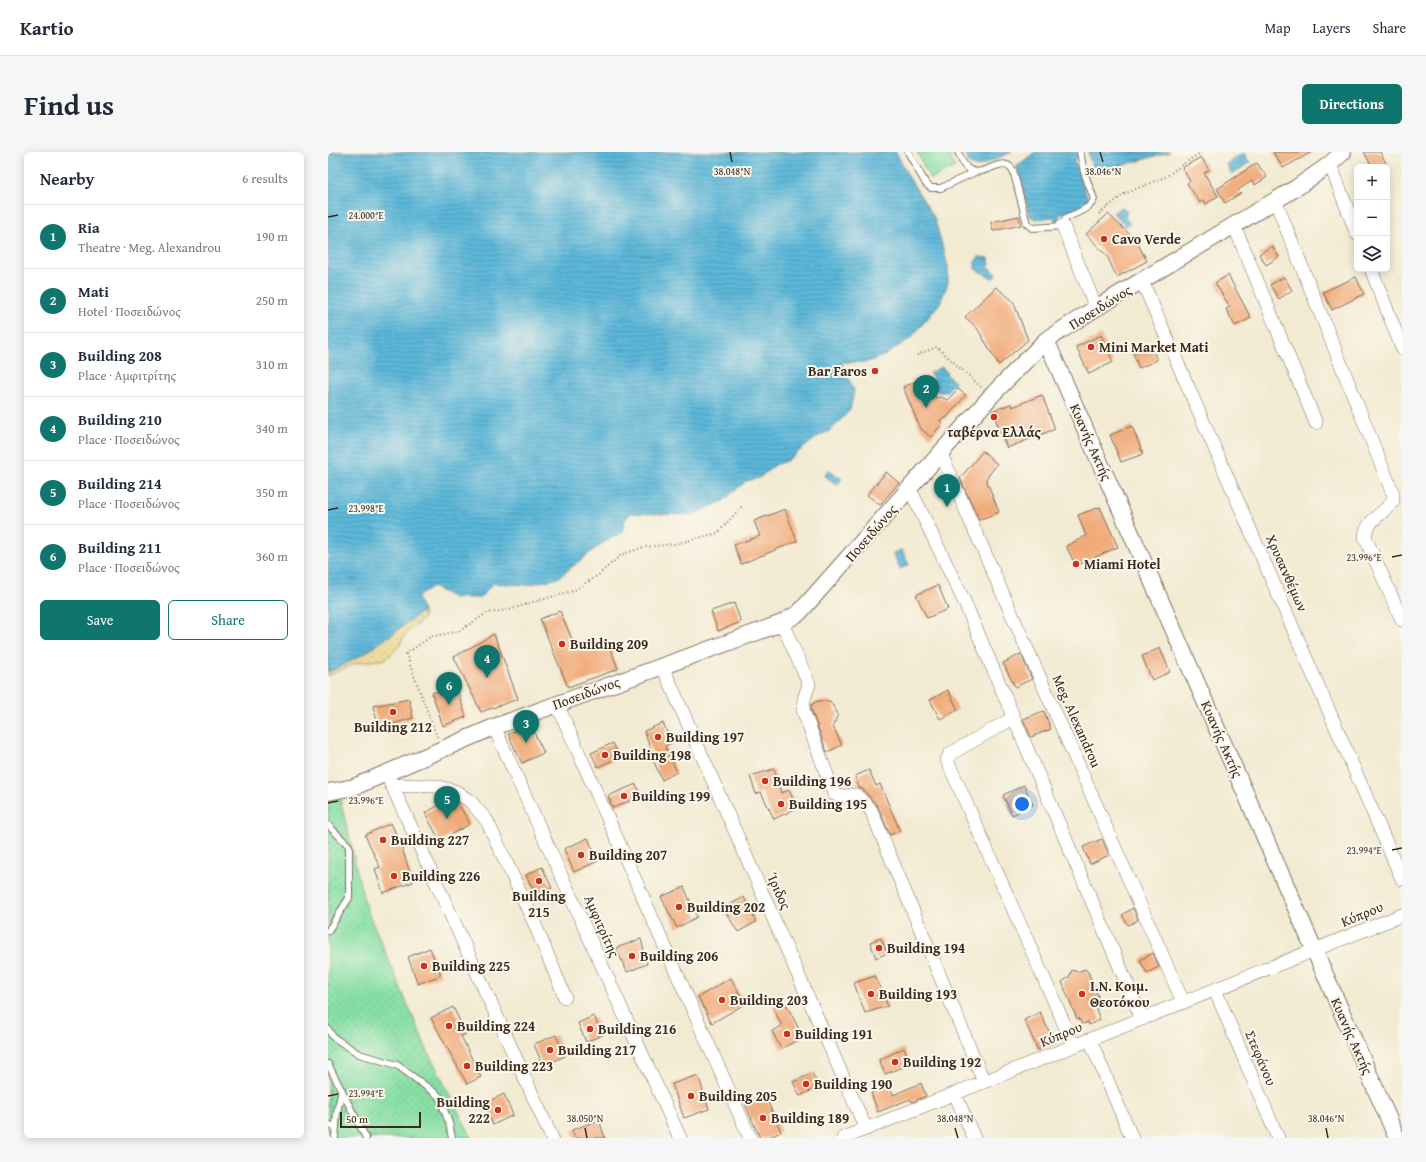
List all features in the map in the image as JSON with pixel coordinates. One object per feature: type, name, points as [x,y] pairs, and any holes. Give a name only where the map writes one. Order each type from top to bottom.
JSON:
[{"type":"street","name":"Ποσειδώνος","points":[[328,792],[388,778],[442,749],[494,727],[662,665],[782,623],[799,613],[991,396],[1046,340],[1096,308],[1275,200],[1330,164],[1342,152]]},
{"type":"street","points":[[1330,164],[1354,226]]},
{"type":"street","points":[[1275,200],[1393,494],[1392,503],[1365,529],[1365,537],[1402,620]]},
{"type":"street","points":[[1234,225],[1316,423]]},
{"type":"street","points":[[1063,226],[1096,308]]},
{"type":"street","points":[[1372,272],[1402,348]]},
{"type":"street","name":"Χρυσανθέμων","points":[[1142,281],[1402,879]]},
{"type":"street","name":"Κυανής Ακτής","points":[[1046,340],[1397,1138]]},
{"type":"street","name":"Meg. Alexandrou","points":[[941,454],[1183,1002]]},
{"type":"street","points":[[910,489],[964,603],[1142,1019]]},
{"type":"street","points":[[782,623],[809,684],[804,699],[803,710],[834,794],[842,796],[856,795],[871,810],[984,1082]]},
{"type":"street","name":"Ίριδος","points":[[662,665],[866,1129]]},
{"type":"street","points":[[557,704],[750,1138]]},
{"type":"street","points":[[1013,718],[950,754],[947,760],[1074,1046]]},
{"type":"street","name":"Αμφιτρίτης","points":[[494,727],[680,1138]]},
{"type":"street","points":[[388,778],[455,791],[471,802],[490,828],[533,920],[565,997]]},
{"type":"street","points":[[388,778],[552,1138]]},
{"type":"street","name":"Κύπρου","points":[[847,1137],[1402,915]]},
{"type":"street","name":"Στεφάνου","points":[[1215,990],[1278,1138]]},
{"type":"street","points":[[1090,1040],[1132,1138]]},
{"type":"street","points":[[955,1094],[974,1138]]},
{"type":"lane","points":[[908,152],[926,184],[931,188],[941,188],[975,172],[1004,164],[1010,165],[1013,170],[1027,224],[1032,228],[1063,226],[1066,218],[1084,209],[1094,199],[1084,172],[1080,152]]},
{"type":"lane","points":[[958,152],[965,166],[969,170],[975,172]]},
{"type":"lane","points":[[328,825],[349,846],[349,898],[328,932]]},
{"type":"lane","points":[[328,1029],[333,1037],[360,1054],[397,1065],[439,1096],[449,1123],[452,1138]]},
{"type":"lane","points":[[328,1064],[366,1138]]},
{"type":"lane","points":[[335,1138],[342,1090]]},
{"type":"lane","points":[[328,1124],[336,1128]]},
{"type":"path","points":[[1100,214],[1124,194],[1167,176],[1202,152]]},
{"type":"path","points":[[917,355],[937,347],[991,396]]},
{"type":"path","points":[[442,749],[406,654],[430,636],[459,631],[487,612],[509,610],[572,591],[597,576],[621,555],[644,547],[675,544],[718,534],[742,506]]},
{"type":"green space","points":[[917,152],[948,152],[955,167],[930,179]]},
{"type":"green space","points":[[340,798],[365,905],[427,1050],[472,1138],[328,1138],[328,799]]},
{"type":"sand","points":[[423,611],[424,618],[404,636],[400,645],[386,659],[356,663],[328,676],[328,667]]},
{"type":"water","points":[[328,152],[896,152],[908,176],[934,217],[948,266],[948,283],[940,303],[911,338],[885,355],[867,362],[841,362],[854,391],[850,410],[830,431],[820,435],[786,461],[775,465],[759,478],[746,481],[723,501],[692,515],[630,513],[624,522],[622,532],[601,544],[558,578],[528,585],[493,583],[480,598],[454,598],[433,587],[417,597],[423,611],[365,653],[341,667],[328,672]]},
{"type":"water","points":[[964,152],[1012,152],[977,167],[970,164]]},
{"type":"water","points":[[1035,152],[1077,152],[1079,157],[1074,159],[1089,203],[1059,215],[1059,221],[1055,221],[1054,217],[1035,219],[1030,216],[1017,166]]},
{"type":"water","points":[[1088,152],[1170,152],[1113,168],[1092,167]]},
{"type":"water","points":[[1244,153],[1250,163],[1232,174],[1226,164]]},
{"type":"water","points":[[1122,207],[1127,211],[1125,218],[1130,223],[1126,226],[1113,213]]},
{"type":"water","points":[[979,257],[989,258],[990,265],[987,268],[992,269],[996,274],[995,277],[992,278],[975,269],[975,261]]},
{"type":"water","points":[[941,367],[955,382],[946,392],[938,392],[930,373]]},
{"type":"water","points":[[829,469],[842,479],[837,485],[824,475]]},
{"type":"water","points":[[902,550],[909,565],[900,569],[893,553]]},
{"type":"building","points":[[1273,152],[1312,152],[1283,168]]},
{"type":"building","points":[[1364,152],[1380,152],[1386,164],[1370,164]]},
{"type":"building","points":[[1201,157],[1209,170],[1204,173],[1218,196],[1206,204],[1204,200],[1200,203],[1187,183],[1190,181],[1182,168]]},
{"type":"building","points":[[1257,163],[1267,177],[1255,185],[1252,181],[1238,190],[1241,193],[1225,203],[1217,189]]},
{"type":"building","points":[[1108,214],[1136,240],[1147,261],[1117,277],[1107,256],[1086,234]]},
{"type":"building","points":[[1019,216],[1021,225],[993,231],[991,222]]},
{"type":"building","points":[[1272,246],[1279,257],[1266,265],[1259,254]]},
{"type":"building","points":[[1228,275],[1251,318],[1235,326],[1226,309],[1230,307],[1215,283]]},
{"type":"building","points":[[1284,277],[1292,290],[1279,299],[1270,285]]},
{"type":"building","points":[[1356,277],[1364,294],[1332,310],[1323,292]]},
{"type":"building","points":[[996,287],[1013,301],[1028,340],[999,365],[977,328],[965,317]]},
{"type":"building","points":[[1101,335],[1113,362],[1089,374],[1076,347]]},
{"type":"building","points":[[1150,345],[1157,360],[1139,368],[1133,353]]},
{"type":"building","points":[[927,377],[936,398],[941,397],[947,400],[958,389],[966,395],[946,418],[940,420],[942,424],[931,437],[920,428],[903,387]]},
{"type":"building","points":[[1042,395],[1055,429],[1007,448],[992,411],[1011,404],[1012,407]]},
{"type":"building","points":[[1132,426],[1143,454],[1121,462],[1110,435]]},
{"type":"building","points":[[983,451],[997,464],[986,479],[999,512],[979,520],[960,478]]},
{"type":"building","points":[[886,472],[899,483],[880,505],[867,495]]},
{"type":"building","points":[[1100,507],[1118,547],[1076,566],[1066,546],[1086,536],[1078,515]]},
{"type":"building","points":[[785,509],[797,541],[741,564],[734,545],[760,536],[754,521]]},
{"type":"building","points":[[938,585],[948,609],[927,618],[916,595]]},
{"type":"building","points":[[734,603],[741,622],[718,631],[711,611]]},
{"type":"building","name":"Building 209","points":[[560,611],[576,649],[607,639],[618,669],[568,687],[540,619]]},
{"type":"building","points":[[494,634],[518,699],[481,712],[454,657]]},
{"type":"building","points":[[1160,648],[1170,672],[1152,680],[1142,656]]},
{"type":"building","points":[[1021,654],[1032,679],[1015,687],[1003,663]]},
{"type":"building","points":[[456,686],[466,717],[443,726],[432,693]]},
{"type":"building","points":[[948,690],[958,710],[940,719],[930,700]]},
{"type":"building","name":"Building 212","points":[[409,699],[413,718],[379,728],[373,706]]},
{"type":"building","points":[[818,701],[830,701],[838,714],[833,726],[842,745],[827,752],[811,709],[812,704]]},
{"type":"building","points":[[1044,711],[1051,729],[1031,737],[1023,719]]},
{"type":"building","points":[[663,723],[672,743],[665,746],[677,772],[662,780],[653,760],[655,759],[644,731]]},
{"type":"building","points":[[530,724],[544,753],[522,763],[508,734]]},
{"type":"building","name":"Building 198","points":[[613,743],[620,757],[598,767],[591,753]]},
{"type":"building","points":[[774,769],[781,793],[789,790],[797,808],[774,819],[761,792],[756,794],[750,776]]},
{"type":"building","points":[[869,770],[876,786],[880,784],[900,831],[890,835],[878,807],[862,788],[859,788],[855,776]]},
{"type":"building","name":"Building 199","points":[[636,784],[641,796],[613,808],[608,796]]},
{"type":"building","points":[[1024,785],[1033,805],[1012,815],[1003,795]]},
{"type":"building","points":[[452,798],[458,803],[470,824],[440,841],[425,813]]},
{"type":"building","points":[[391,823],[401,845],[413,882],[383,893],[375,869],[380,867],[365,835]]},
{"type":"building","name":"Building 207","points":[[588,838],[598,861],[574,872],[564,849]]},
{"type":"building","points":[[1102,839],[1109,855],[1090,864],[1083,847]]},
{"type":"building","name":"Building 215","points":[[542,867],[552,888],[536,895],[526,875]]},
{"type":"building","name":"Building 202","points":[[684,887],[697,917],[677,928],[661,897]]},
{"type":"building","points":[[744,897],[756,922],[738,932],[723,908]]},
{"type":"building","points":[[1133,908],[1138,920],[1128,925],[1122,915]]},
{"type":"building","name":"Building 194","points":[[881,938],[887,953],[876,958],[870,942]]},
{"type":"building","name":"Building 206","points":[[641,939],[647,964],[627,972],[616,948]]},
{"type":"building","name":"Building 225","points":[[430,948],[441,975],[418,984],[408,957]]},
{"type":"building","points":[[1153,953],[1159,967],[1147,973],[1140,960]]},
{"type":"building","name":"Ι.Ν. Κοιμ. Θεοτόκου","points":[[1085,969],[1088,972],[1102,1006],[1096,1009],[1100,1020],[1089,1025],[1088,1022],[1082,1024],[1079,1018],[1077,1019],[1062,982],[1069,977],[1072,970],[1078,972]]},
{"type":"building","name":"Building 193","points":[[875,976],[888,1006],[865,1013],[854,983]]},
{"type":"building","name":"Building 203","points":[[731,978],[745,1004],[712,1023],[698,997]]},
{"type":"building","name":"Building 191","points":[[785,1002],[803,1037],[781,1049],[772,1031],[782,1026],[773,1008]]},
{"type":"building","points":[[453,1007],[466,1034],[461,1036],[481,1077],[467,1084],[431,1018]]},
{"type":"building","points":[[1040,1012],[1054,1042],[1038,1050],[1024,1020]]},
{"type":"building","name":"Building 216","points":[[594,1016],[602,1035],[586,1042],[578,1023]]},
{"type":"building","name":"Building 217","points":[[556,1035],[565,1056],[543,1066],[534,1044]]},
{"type":"building","name":"Building 192","points":[[904,1048],[911,1064],[885,1074],[879,1060]]},
{"type":"building","name":"Building 190","points":[[812,1073],[819,1087],[800,1096],[793,1082]]},
{"type":"building","name":"Building 205","points":[[698,1075],[709,1109],[684,1118],[672,1084]]},
{"type":"building","points":[[921,1083],[926,1096],[912,1102],[910,1099],[878,1112],[871,1093],[889,1085],[893,1095]]},
{"type":"building","name":"Building 222","points":[[504,1094],[513,1115],[493,1125],[483,1104]]},
{"type":"building","name":"Building 189","points":[[765,1095],[781,1132],[767,1138],[760,1138],[745,1104]]},
{"type":"building","points":[[599,1120],[605,1138],[575,1138],[572,1130]]},
{"type":"place","name":"Cavo Verde","points":[[1104,239]]},
{"type":"place","name":"Mini Market Mati","points":[[1091,347]]},
{"type":"place","name":"Bar Faros","points":[[875,371]]},
{"type":"place","name":"Mati","points":[[926,408]]},
{"type":"place","name":"ταβέρνα Ελλάς","points":[[994,417]]},
{"type":"place","name":"Ria","points":[[947,507]]},
{"type":"place","name":"Miami Hotel","points":[[1076,564]]},
{"type":"place","name":"Building 209","points":[[562,644]]},
{"type":"place","name":"Building 210","points":[[487,678]]},
{"type":"place","name":"Building 211","points":[[449,705]]},
{"type":"place","name":"Building 212","points":[[393,712]]},
{"type":"place","name":"Building 197","points":[[658,737]]},
{"type":"place","name":"Building 208","points":[[526,743]]},
{"type":"place","name":"Building 198","points":[[605,755]]},
{"type":"place","name":"Building 196","points":[[765,781]]},
{"type":"place","name":"Building 199","points":[[624,796]]},
{"type":"place","name":"Building 195","points":[[781,804]]},
{"type":"place","name":"Building 214","points":[[447,819]]},
{"type":"place","name":"Building 227","points":[[383,840]]},
{"type":"place","name":"Building 207","points":[[581,855]]},
{"type":"place","name":"Building 226","points":[[394,876]]},
{"type":"place","name":"Building 215","points":[[539,881]]},
{"type":"place","name":"Building 202","points":[[679,907]]},
{"type":"place","name":"Building 194","points":[[879,948]]},
{"type":"place","name":"Building 206","points":[[632,956]]},
{"type":"place","name":"Building 225","points":[[424,966]]},
{"type":"place","name":"Building 193","points":[[871,994]]},
{"type":"place","name":"Ι.Ν. Κοιμ. Θεοτόκου","points":[[1082,994]]},
{"type":"place","name":"Building 203","points":[[722,1000]]},
{"type":"place","name":"Building 224","points":[[449,1026]]},
{"type":"place","name":"Building 216","points":[[590,1029]]},
{"type":"place","name":"Building 191","points":[[787,1034]]},
{"type":"place","name":"Building 217","points":[[550,1050]]},
{"type":"place","name":"Building 192","points":[[895,1062]]},
{"type":"place","name":"Building 223","points":[[467,1066]]},
{"type":"place","name":"Building 190","points":[[806,1084]]},
{"type":"place","name":"Building 205","points":[[691,1096]]},
{"type":"place","name":"Building 222","points":[[498,1110]]},
{"type":"place","name":"Building 189","points":[[763,1118]]}]
